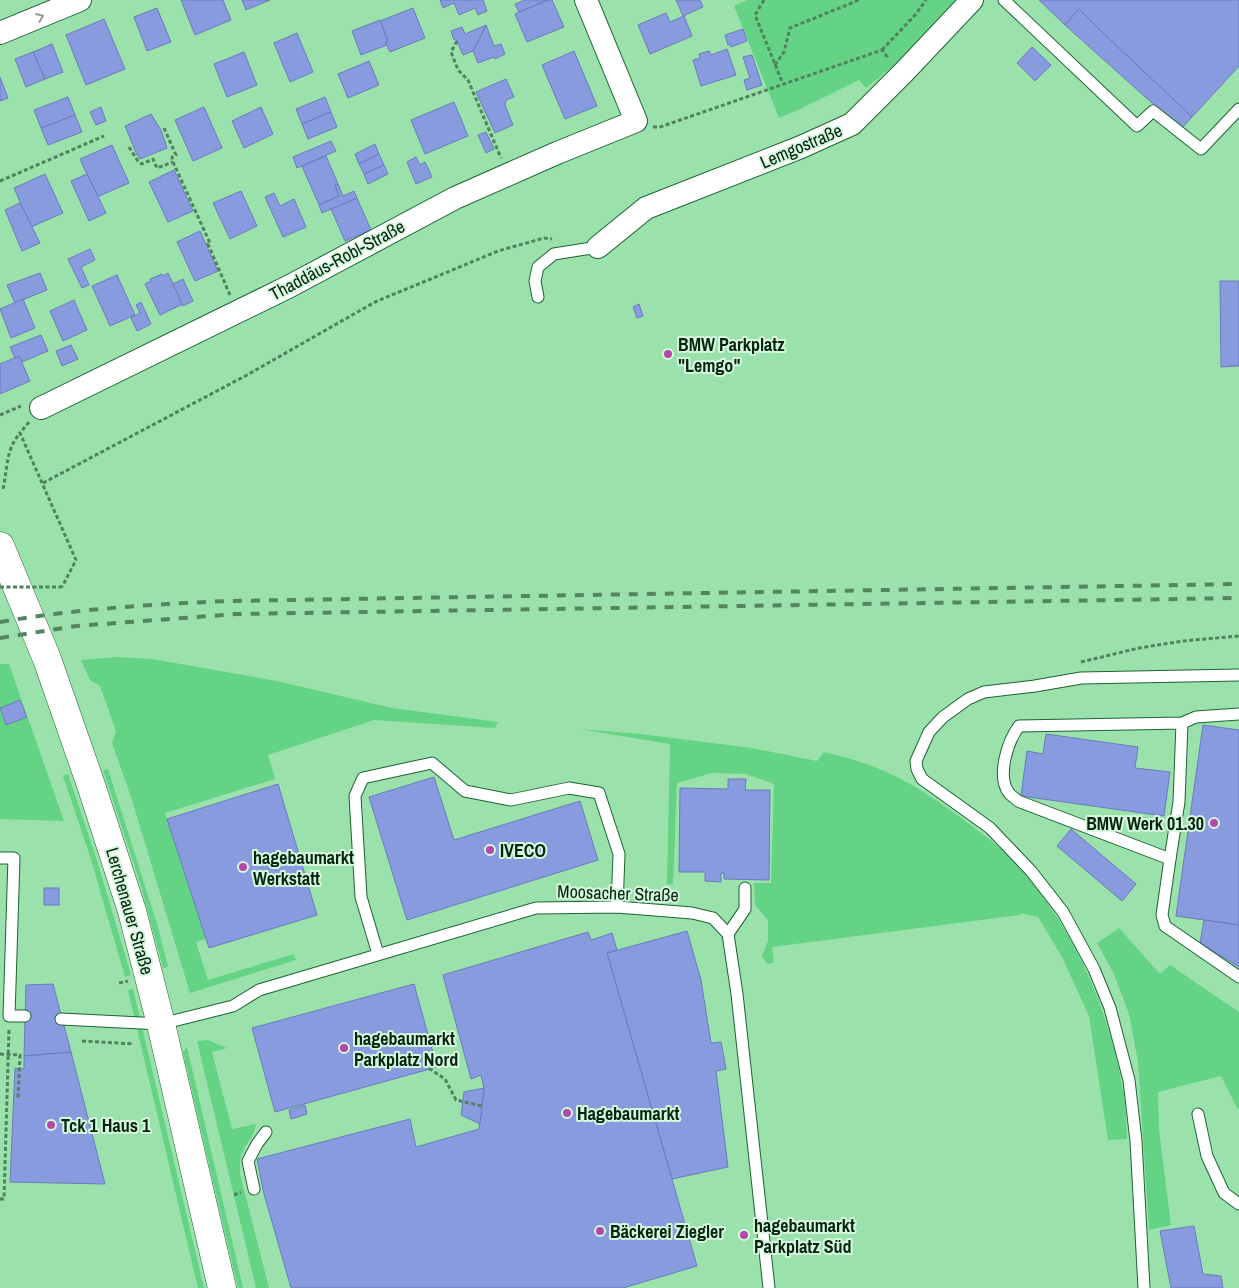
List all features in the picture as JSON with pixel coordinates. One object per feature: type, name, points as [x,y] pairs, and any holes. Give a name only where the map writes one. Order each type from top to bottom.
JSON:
[{"type":"main road","name":"Lerchenauer Straße","points":[[0,546],[47,659],[91,784],[132,911],[161,1024],[222,1288]]},
{"type":"street","points":[[0,33],[80,0]]},
{"type":"street","points":[[586,0],[636,121]]},
{"type":"street","name":"Lemgostraße","points":[[598,246],[646,208],[801,147],[852,124],[972,0]]},
{"type":"street","name":"Thaddäus-Robl-Straße","points":[[34,406],[290,286],[455,198],[557,152],[636,121]]},
{"type":"lane","points":[[1004,0],[1137,126],[1153,111],[1202,148],[1239,109]]},
{"type":"lane","points":[[538,297],[535,281],[538,267],[554,254],[598,246]]},
{"type":"lane","points":[[1144,1288],[1136,1141],[1129,1080],[1110,1008],[1094,969],[1063,912],[1031,871],[990,828],[922,779],[917,769],[919,754],[929,732],[938,720],[968,699],[984,692],[1081,678],[1239,675]]},
{"type":"lane","points":[[1170,859],[1018,801],[1009,793],[1004,781],[1005,757],[1012,736],[1019,726],[1182,723],[1196,717],[1239,714]]},
{"type":"lane","points":[[1182,723],[1179,802],[1162,915],[1165,926],[1239,977]]},
{"type":"lane","points":[[378,954],[361,897],[355,796],[363,778],[432,763],[465,791],[511,800],[569,788],[599,794],[619,854],[617,907]]},
{"type":"lane","points":[[0,858],[14,858],[9,1016],[25,1016]]},
{"type":"lane","points":[[745,888],[745,908],[728,934],[737,994],[769,1288]]},
{"type":"lane","name":"Moosacher Straße","points":[[62,1019],[161,1024],[233,1006],[258,990],[536,908],[617,907],[692,913],[713,918],[728,934]]},
{"type":"lane","points":[[1198,1114],[1207,1156],[1224,1193],[1239,1204]]},
{"type":"lane","points":[[254,1189],[248,1161],[266,1132]]},
{"type":"path","points":[[764,0],[755,15],[783,84]]},
{"type":"path","points":[[775,65],[784,52],[790,28],[860,0]]},
{"type":"path","points":[[636,121],[642,128],[660,127],[882,50],[916,14],[926,0]]},
{"type":"path","points":[[457,41],[451,52],[458,70],[468,80],[508,174]]},
{"type":"path","points":[[882,50],[893,65],[904,72]]},
{"type":"path","points":[[164,128],[176,155],[172,157],[173,162],[210,243],[208,244],[237,312]]},
{"type":"path","points":[[0,181],[104,136]]},
{"type":"path","points":[[129,147],[142,164],[153,159],[157,168],[173,162]]},
{"type":"path","points":[[43,483],[247,374],[375,302],[498,251],[544,238],[553,239]]},
{"type":"path","points":[[0,415],[34,406]]},
{"type":"path","points":[[3,489],[7,473],[8,455],[13,442],[20,433],[34,406]]},
{"type":"path","points":[[0,587],[62,587],[76,560],[20,433]]},
{"type":"path","points":[[1071,664],[1139,648],[1184,641],[1239,636]]},
{"type":"path","points":[[0,1199],[4,1198],[9,1016]]},
{"type":"path","points":[[82,1040],[134,1044]]},
{"type":"path","points":[[0,1054],[20,1055],[18,1098]]},
{"type":"path","points":[[396,1058],[425,1059],[430,1069],[445,1079],[456,1100],[482,1106]]},
{"type":"green space","points":[[747,0],[956,0],[898,62],[866,88],[859,80],[779,118],[734,6]]},
{"type":"green space","points":[[116,657],[152,659],[277,681],[392,708],[498,722],[495,728],[374,720],[268,755],[275,779],[165,813],[206,939],[196,942],[208,980],[294,954],[296,960],[190,993],[132,800],[112,743],[116,731],[100,686],[90,680],[81,660]]},
{"type":"green space","points":[[0,664],[9,664],[64,821],[0,819]]},
{"type":"green space","points":[[579,729],[641,734],[752,748],[817,761],[824,752],[871,766],[898,777],[960,817],[1002,850],[1026,875],[1066,932],[1082,962],[1096,994],[1117,1060],[1124,1094],[1127,1139],[1108,1140],[1089,1016],[1063,959],[1038,917],[1021,913],[1020,915],[772,947],[774,963],[767,964],[762,956],[768,941],[768,920],[755,905],[754,883],[771,883],[774,784],[746,774],[712,773],[677,783],[673,884],[667,884],[670,744]]},
{"type":"green space","points":[[108,769],[158,927],[168,967],[163,968],[141,886],[103,770]]},
{"type":"green space","points":[[68,774],[95,854],[131,975],[125,977],[90,856],[63,776]]},
{"type":"green space","points":[[1119,928],[1160,974],[1170,965],[1239,1012],[1239,1109],[1221,1076],[1158,1092],[1159,1130],[1171,1225],[1149,1230],[1138,1062],[1129,1014],[1114,974],[1097,943]]},
{"type":"green space","points":[[133,989],[204,1288],[198,1288],[188,1246],[128,990]]},
{"type":"green space","points":[[208,1040],[227,1048],[212,1052],[232,1129],[256,1124],[252,1136],[241,1155],[240,1174],[269,1288],[256,1288],[197,1041]]},
{"type":"green space","points":[[187,1047],[243,1288],[238,1288],[183,1052]]},
{"type":"building","points":[[181,0],[223,0],[231,20],[195,35]]},
{"type":"building","points":[[242,0],[270,0],[246,10]]},
{"type":"building","points":[[440,0],[483,0],[487,11],[478,15],[475,8],[459,15],[454,3],[443,8]]},
{"type":"building","points":[[525,0],[548,0],[519,12],[515,4]]},
{"type":"building","points":[[552,0],[564,27],[527,42],[515,14]]},
{"type":"building","points":[[676,0],[700,0],[703,7],[683,16]]},
{"type":"building","points":[[1039,0],[1239,0],[1239,66],[1192,117],[1079,9],[1065,25]]},
{"type":"building","points":[[157,8],[171,42],[147,51],[134,17]]},
{"type":"building","points":[[413,8],[425,38],[390,52],[385,42],[388,41],[380,21]]},
{"type":"building","points":[[1079,9],[1192,117],[1181,129],[1065,25]]},
{"type":"building","points":[[666,13],[670,22],[684,16],[692,36],[650,54],[638,25]]},
{"type":"building","points":[[104,19],[125,69],[86,85],[66,35]]},
{"type":"building","points":[[380,20],[388,41],[385,42],[387,45],[361,55],[352,31]]},
{"type":"building","points":[[486,25],[494,46],[501,44],[505,54],[495,59],[494,57],[478,63],[473,51]]},
{"type":"building","points":[[486,25],[473,51],[463,55],[451,31],[462,27],[465,34]]},
{"type":"building","points":[[743,29],[747,41],[731,47],[730,44],[728,45],[725,35]]},
{"type":"building","points":[[297,33],[313,72],[290,82],[274,43]]},
{"type":"building","points":[[52,44],[63,72],[45,79],[33,52]]},
{"type":"building","points":[[1032,47],[1051,65],[1035,81],[1017,63]]},
{"type":"building","points":[[727,49],[736,75],[701,86],[693,60],[700,58],[699,54],[709,51],[711,55]]},
{"type":"building","points":[[574,51],[597,106],[565,119],[542,65]]},
{"type":"building","points":[[33,52],[45,79],[26,87],[15,59]]},
{"type":"building","points":[[244,52],[257,85],[227,97],[214,64]]},
{"type":"building","points":[[752,55],[762,85],[747,90],[744,80],[750,78],[743,57]]},
{"type":"building","points":[[369,61],[379,85],[348,98],[338,74]]},
{"type":"building","points":[[0,77],[8,98],[0,101]]},
{"type":"building","points":[[506,79],[514,97],[506,100],[505,105],[513,125],[495,133],[476,92]]},
{"type":"building","points":[[68,97],[75,115],[41,128],[34,110]]},
{"type":"building","points":[[325,97],[331,112],[302,124],[296,109]]},
{"type":"building","points":[[454,102],[468,136],[425,154],[411,120]]},
{"type":"building","points":[[101,107],[106,121],[96,125],[90,112]]},
{"type":"building","points":[[204,107],[222,148],[193,161],[175,120]]},
{"type":"building","points":[[261,107],[273,134],[244,148],[232,121]]},
{"type":"building","points":[[331,112],[337,127],[308,139],[302,124]]},
{"type":"building","points":[[151,114],[161,130],[167,148],[140,159],[125,126]]},
{"type":"building","points":[[75,115],[82,132],[48,145],[41,128]]},
{"type":"building","points":[[486,132],[494,149],[486,153],[478,135]]},
{"type":"building","points":[[331,141],[336,151],[297,168],[293,157]]},
{"type":"building","points":[[375,144],[379,154],[359,164],[355,154]]},
{"type":"building","points":[[112,145],[129,183],[97,197],[80,159]]},
{"type":"building","points":[[379,154],[384,165],[364,174],[359,164]]},
{"type":"building","points":[[326,156],[338,184],[335,185],[339,196],[319,205],[302,166]]},
{"type":"building","points":[[416,157],[420,165],[425,162],[432,177],[416,184],[407,162]]},
{"type":"building","points":[[384,165],[388,174],[368,184],[364,174]]},
{"type":"building","points":[[174,170],[193,211],[168,222],[149,182]]},
{"type":"building","points":[[45,174],[63,213],[31,227],[14,188]]},
{"type":"building","points":[[87,174],[106,213],[89,221],[71,181]]},
{"type":"building","points":[[338,184],[343,196],[354,191],[357,198],[322,213],[319,205],[339,196],[335,185]]},
{"type":"building","points":[[241,191],[257,226],[230,239],[213,203]]},
{"type":"building","points":[[274,193],[280,206],[294,199],[306,227],[283,237],[265,197]]},
{"type":"building","points":[[357,198],[371,230],[345,241],[331,209]]},
{"type":"building","points":[[20,203],[40,243],[22,251],[5,210]]},
{"type":"building","points":[[200,231],[218,271],[195,281],[177,242]]},
{"type":"building","points":[[90,249],[95,260],[81,267],[89,285],[82,288],[68,259]]},
{"type":"building","points":[[40,273],[47,290],[15,303],[7,285]]},
{"type":"building","points":[[168,273],[183,304],[160,315],[145,284],[151,281],[150,279]]},
{"type":"building","points":[[117,275],[135,315],[110,326],[92,286]]},
{"type":"building","points":[[183,279],[193,301],[183,306],[173,284]]},
{"type":"building","points":[[1220,281],[1239,281],[1239,366],[1221,367]]},
{"type":"building","points":[[23,299],[35,328],[11,338],[0,309]]},
{"type":"building","points":[[74,300],[87,330],[63,341],[50,311]]},
{"type":"building","points":[[141,302],[151,324],[137,331],[131,318],[140,313],[136,305]]},
{"type":"building","points":[[639,304],[643,316],[637,318],[633,307]]},
{"type":"building","points":[[41,335],[48,351],[22,362],[19,356],[15,358],[10,347]]},
{"type":"building","points":[[71,345],[78,359],[62,366],[56,351]]},
{"type":"building","points":[[19,356],[30,381],[0,394],[0,364]]},
{"type":"building","points":[[20,700],[27,717],[6,725],[0,708]]},
{"type":"building","name":"BMW Werk 01.30","points":[[1203,725],[1239,730],[1239,925],[1176,916]]},
{"type":"building","points":[[1046,734],[1138,747],[1135,768],[1170,772],[1164,816],[1021,796],[1027,751],[1043,754]]},
{"type":"building","name":"IVECO","points":[[434,777],[454,840],[580,801],[598,860],[407,920],[369,797]]},
{"type":"building","points":[[728,779],[746,779],[745,790],[770,790],[769,880],[724,879],[724,873],[721,873],[721,882],[705,881],[705,872],[679,872],[680,788],[728,789]]},
{"type":"building","name":"hagebaumarkt Werkstatt","points":[[278,784],[317,915],[209,948],[167,819]]},
{"type":"building","points":[[1071,829],[1136,884],[1122,901],[1057,846]]},
{"type":"building","points":[[44,888],[59,888],[59,905],[44,905]]},
{"type":"building","points":[[1204,920],[1239,925],[1239,967],[1200,943]]},
{"type":"building","points":[[687,931],[701,980],[711,1043],[721,1042],[726,1069],[716,1071],[728,1167],[672,1179],[607,953]]},
{"type":"building","name":"Hagebaumarkt","points":[[588,932],[591,940],[612,933],[617,950],[607,953],[697,1266],[623,1288],[291,1288],[264,1194],[257,1159],[410,1119],[416,1147],[479,1129],[484,1088],[481,1075],[471,1079],[443,975]]},
{"type":"building","points":[[53,984],[71,1052],[24,1056],[26,985]]},
{"type":"building","name":"hagebaumarkt Parkplatz Nord","points":[[414,984],[437,1067],[275,1112],[252,1028]]},
{"type":"building","name":"Tck 1 Haus 1","points":[[71,1052],[105,1184],[10,1182],[15,1068],[24,1069],[24,1056]]},
{"type":"building","points":[[484,1088],[480,1124],[461,1115],[464,1092]]},
{"type":"building","points":[[305,1105],[307,1114],[291,1119],[289,1110]]},
{"type":"building","points":[[1194,1226],[1203,1274],[1221,1276],[1223,1288],[1171,1288],[1160,1231]]},
{"type":"railway","points":[[0,622],[115,608],[230,601],[1239,584]]},
{"type":"railway","points":[[0,638],[76,626],[237,614],[1239,598]]},
{"type":"place","name":"BMW Parkplatz \"Lemgo\"","points":[[668,354]]},
{"type":"place","name":"BMW Werk 01.30","points":[[1214,823]]},
{"type":"place","name":"IVECO","points":[[490,850]]},
{"type":"place","name":"hagebaumarkt Werkstatt","points":[[243,867]]},
{"type":"place","name":"hagebaumarkt Parkplatz Nord","points":[[344,1048]]},
{"type":"place","name":"Hagebaumarkt","points":[[567,1113]]},
{"type":"place","name":"Tck 1 Haus 1","points":[[51,1125]]},
{"type":"place","name":"Bäckerei Ziegler","points":[[600,1231]]},
{"type":"place","name":"hagebaumarkt Parkplatz Süd","points":[[744,1235]]}]
